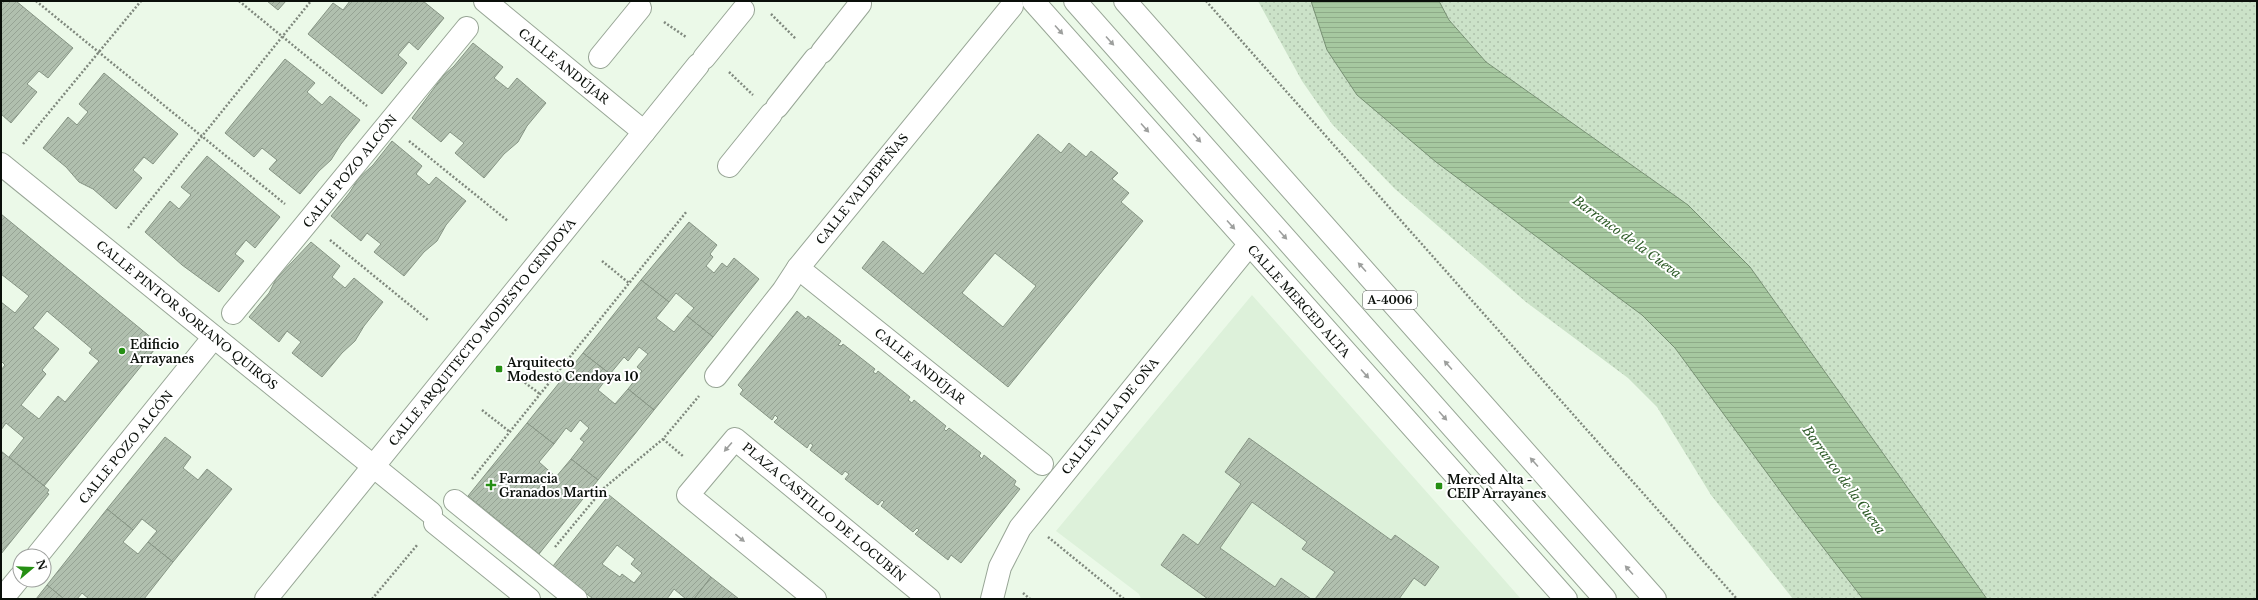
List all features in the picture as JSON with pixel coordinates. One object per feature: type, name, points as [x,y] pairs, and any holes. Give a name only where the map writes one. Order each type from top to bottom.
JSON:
[{"type":"street","name":"CALLE ANDÚJAR","points":[[485,1],[644,132]]},
{"type":"street","name":"CALLE MERCED ALTA","points":[[1033,1],[1566,599]]},
{"type":"street","name":"A-4006","points":[[1075,1],[1605,599]]},
{"type":"street","name":"A-4006","points":[[1125,1],[1655,599]]},
{"type":"street","points":[[729,166],[860,4]]},
{"type":"street","name":"CALLE ARQUITECTO MODESTO CENDOYA","points":[[266,599],[701,61],[752,6]]},
{"type":"street","name":"CALLE VALDEPEÑAS","points":[[716,376],[783,291],[798,268],[1012,6]]},
{"type":"street","points":[[600,57],[640,8]]},
{"type":"street","name":"CALLE POZO ALCÓN","points":[[233,313],[467,28]]},
{"type":"street","name":"CALLE PINTOR SORIANO QUIRÓS","points":[[1,164],[373,466],[529,599]]},
{"type":"street","name":"CALLE VILLA DE OÑA","points":[[992,599],[1000,567],[1020,528],[1249,245]]},
{"type":"street","name":"CALLE ANDÚJAR","points":[[798,268],[1042,464]]},
{"type":"street","name":"CALLE POZO ALCÓN","points":[[43,548],[214,337]]},
{"type":"street","name":"PLAZA CASTILLO DE LOCUBÍN","points":[[815,599],[688,495],[735,439],[929,599]]},
{"type":"street","points":[[455,501],[576,599]]},
{"type":"street","points":[[2,599],[12,587]]},
{"type":"path","points":[[36,1],[428,320]]},
{"type":"path","points":[[23,144],[141,1]]},
{"type":"path","points":[[128,228],[311,1]]},
{"type":"path","points":[[1206,1],[1736,599]]},
{"type":"path","points":[[752,6],[806,49],[801,56],[816,59]]},
{"type":"path","points":[[455,501],[687,211]]},
{"type":"path","points":[[602,261],[629,283]]},
{"type":"path","points":[[512,373],[540,394]]},
{"type":"path","points":[[550,553],[604,488],[663,439],[716,376]]},
{"type":"path","points":[[482,410],[510,432]]},
{"type":"path","points":[[372,599],[433,518]]},
{"type":"path","points":[[1043,533],[1124,599]]},
{"type":"shaded area","points":[[1258,1],[1311,1],[1327,50],[1642,315],[1675,348],[1795,511],[1863,599],[1793,599],[1711,495],[1657,407],[1628,378],[1526,302],[1395,189],[1332,124],[1302,81]]},
{"type":"shaded area","points":[[1439,1],[2257,1],[2257,599],[1987,599],[1750,267],[1688,205],[1486,62],[1449,20]]},
{"type":"shaded area","points":[[1252,295],[1521,599],[1141,599],[1139,594],[1056,531]]},
{"type":"water","name":"Barranco de la Cueva","points":[[1311,1],[1439,1],[1449,20],[1486,62],[1688,205],[1750,267],[1987,599],[1863,599],[1795,511],[1675,348],[1642,315],[1436,162],[1357,95],[1327,50]]},
{"type":"building","points":[[1,1],[16,1],[73,48],[48,78],[39,71],[27,84],[37,92],[11,123],[1,114]]},
{"type":"building","points":[[267,1],[286,1],[278,10]]},
{"type":"building","points":[[350,1],[423,1],[444,18],[418,50],[409,42],[398,55],[407,63],[382,94],[308,34],[333,3],[343,10]]},
{"type":"building","points":[[473,43],[503,67],[494,78],[508,89],[517,78],[546,103],[527,126],[518,142],[504,154],[484,178],[455,153],[464,143],[450,132],[441,142],[412,118],[443,76],[454,66]]},
{"type":"building","points":[[285,59],[315,83],[307,92],[322,105],[330,96],[360,120],[341,144],[331,160],[319,171],[300,194],[269,169],[277,160],[262,148],[254,157],[225,133]]},
{"type":"building","points":[[104,73],[178,134],[153,164],[144,157],[133,170],[142,178],[116,209],[93,189],[79,182],[66,167],[43,148],[68,117],[77,125],[88,112],[79,104]]},
{"type":"building","points":[[1038,134],[1061,153],[1069,143],[1086,157],[1091,151],[1118,173],[1112,179],[1129,193],[1121,202],[1143,221],[1008,387],[862,268],[883,241],[923,274]],"holes":[[[995,253],[1036,286],[1003,327],[962,293]]]},
{"type":"building","points":[[392,141],[422,166],[416,174],[429,185],[436,177],[466,201],[446,225],[437,241],[424,252],[404,276],[374,252],[381,244],[367,233],[361,241],[331,216],[350,192],[358,179],[373,165]]},
{"type":"building","points":[[207,156],[280,217],[255,248],[246,240],[235,254],[244,261],[219,292],[182,265],[145,232],[170,201],[179,209],[191,195],[181,187]]},
{"type":"building","name":"Edificio Arrayanes","points":[[1,214],[159,344],[44,486],[9,457],[24,438],[6,423],[1,430],[1,370],[5,365],[1,361],[1,302],[15,313],[29,296],[1,274]],"holes":[[[47,311],[92,349],[89,353],[99,361],[65,402],[58,396],[39,419],[21,405],[46,374],[42,370],[59,349],[33,328]]]},
{"type":"building","points":[[689,222],[717,245],[710,254],[713,257],[706,266],[714,273],[722,263],[727,267],[734,258],[759,279],[713,337],[687,316],[694,308],[676,293],[669,302],[641,280]]},
{"type":"building","points":[[311,242],[340,266],[332,277],[345,288],[354,278],[383,302],[364,326],[355,341],[342,353],[322,377],[292,353],[301,342],[287,331],[279,342],[249,317],[269,293],[276,279]]},
{"type":"building","points":[[641,280],[669,302],[656,318],[674,332],[687,316],[713,337],[654,410],[628,389],[642,371],[637,367],[648,354],[639,347],[628,361],[624,357],[610,374],[583,353]]},
{"type":"building","points":[[797,311],[806,319],[808,316],[841,341],[838,345],[841,346],[843,344],[875,369],[873,372],[876,374],[878,371],[910,397],[908,400],[912,403],[914,400],[946,426],[944,429],[946,431],[949,428],[981,453],[979,456],[982,459],[984,455],[1016,481],[1014,485],[1020,489],[961,563],[951,555],[948,560],[915,534],[919,530],[917,528],[913,532],[881,506],[884,502],[882,500],[878,505],[845,479],[849,474],[845,471],[842,475],[810,450],[813,445],[810,443],[807,448],[774,422],[778,418],[775,415],[772,420],[740,394],[743,390],[738,385]]},
{"type":"building","points":[[583,353],[610,374],[598,390],[615,404],[628,389],[654,410],[598,480],[571,459],[584,442],[580,439],[589,428],[580,420],[571,432],[566,428],[554,444],[527,423]]},
{"type":"building","points":[[527,423],[554,444],[539,462],[556,477],[571,459],[598,480],[539,554],[468,496]]},
{"type":"building","points":[[165,437],[191,457],[183,468],[198,480],[207,469],[232,489],[173,562],[148,542],[157,531],[142,519],[133,530],[107,509]]},
{"type":"building","points":[[1249,438],[1391,540],[1395,535],[1439,567],[1425,586],[1414,578],[1399,599],[1315,599],[1335,572],[1302,549],[1307,542],[1252,502],[1220,548],[1275,587],[1281,578],[1311,599],[1208,599],[1161,565],[1183,534],[1198,545],[1241,484],[1225,472]]},
{"type":"building","points":[[1,451],[49,490],[47,493],[49,494],[1,554]]},
{"type":"building","points":[[609,495],[711,577],[694,599],[686,599],[674,589],[667,599],[593,599],[553,566]],"holes":[[[617,545],[635,559],[631,564],[642,573],[634,583],[622,574],[620,577],[602,564]]]},
{"type":"building","points":[[107,509],[133,530],[123,542],[138,554],[148,542],[173,562],[144,599],[89,599],[82,593],[77,599],[64,599],[51,588],[52,588],[52,579]]},
{"type":"building","points":[[711,577],[739,599],[694,599]]},
{"type":"building","points":[[45,588],[51,588],[64,599],[36,599]]},
{"type":"place","name":"Edificio Arrayanes","points":[[122,351]]},
{"type":"place","name":"Arquitecto Modesto Cendoya 10","points":[[499,369]]},
{"type":"place","name":"Farmacia Granados Martin","points":[[491,485]]},
{"type":"place","name":"Merced Alta - CEIP Arrayanes","points":[[1439,486]]}]
